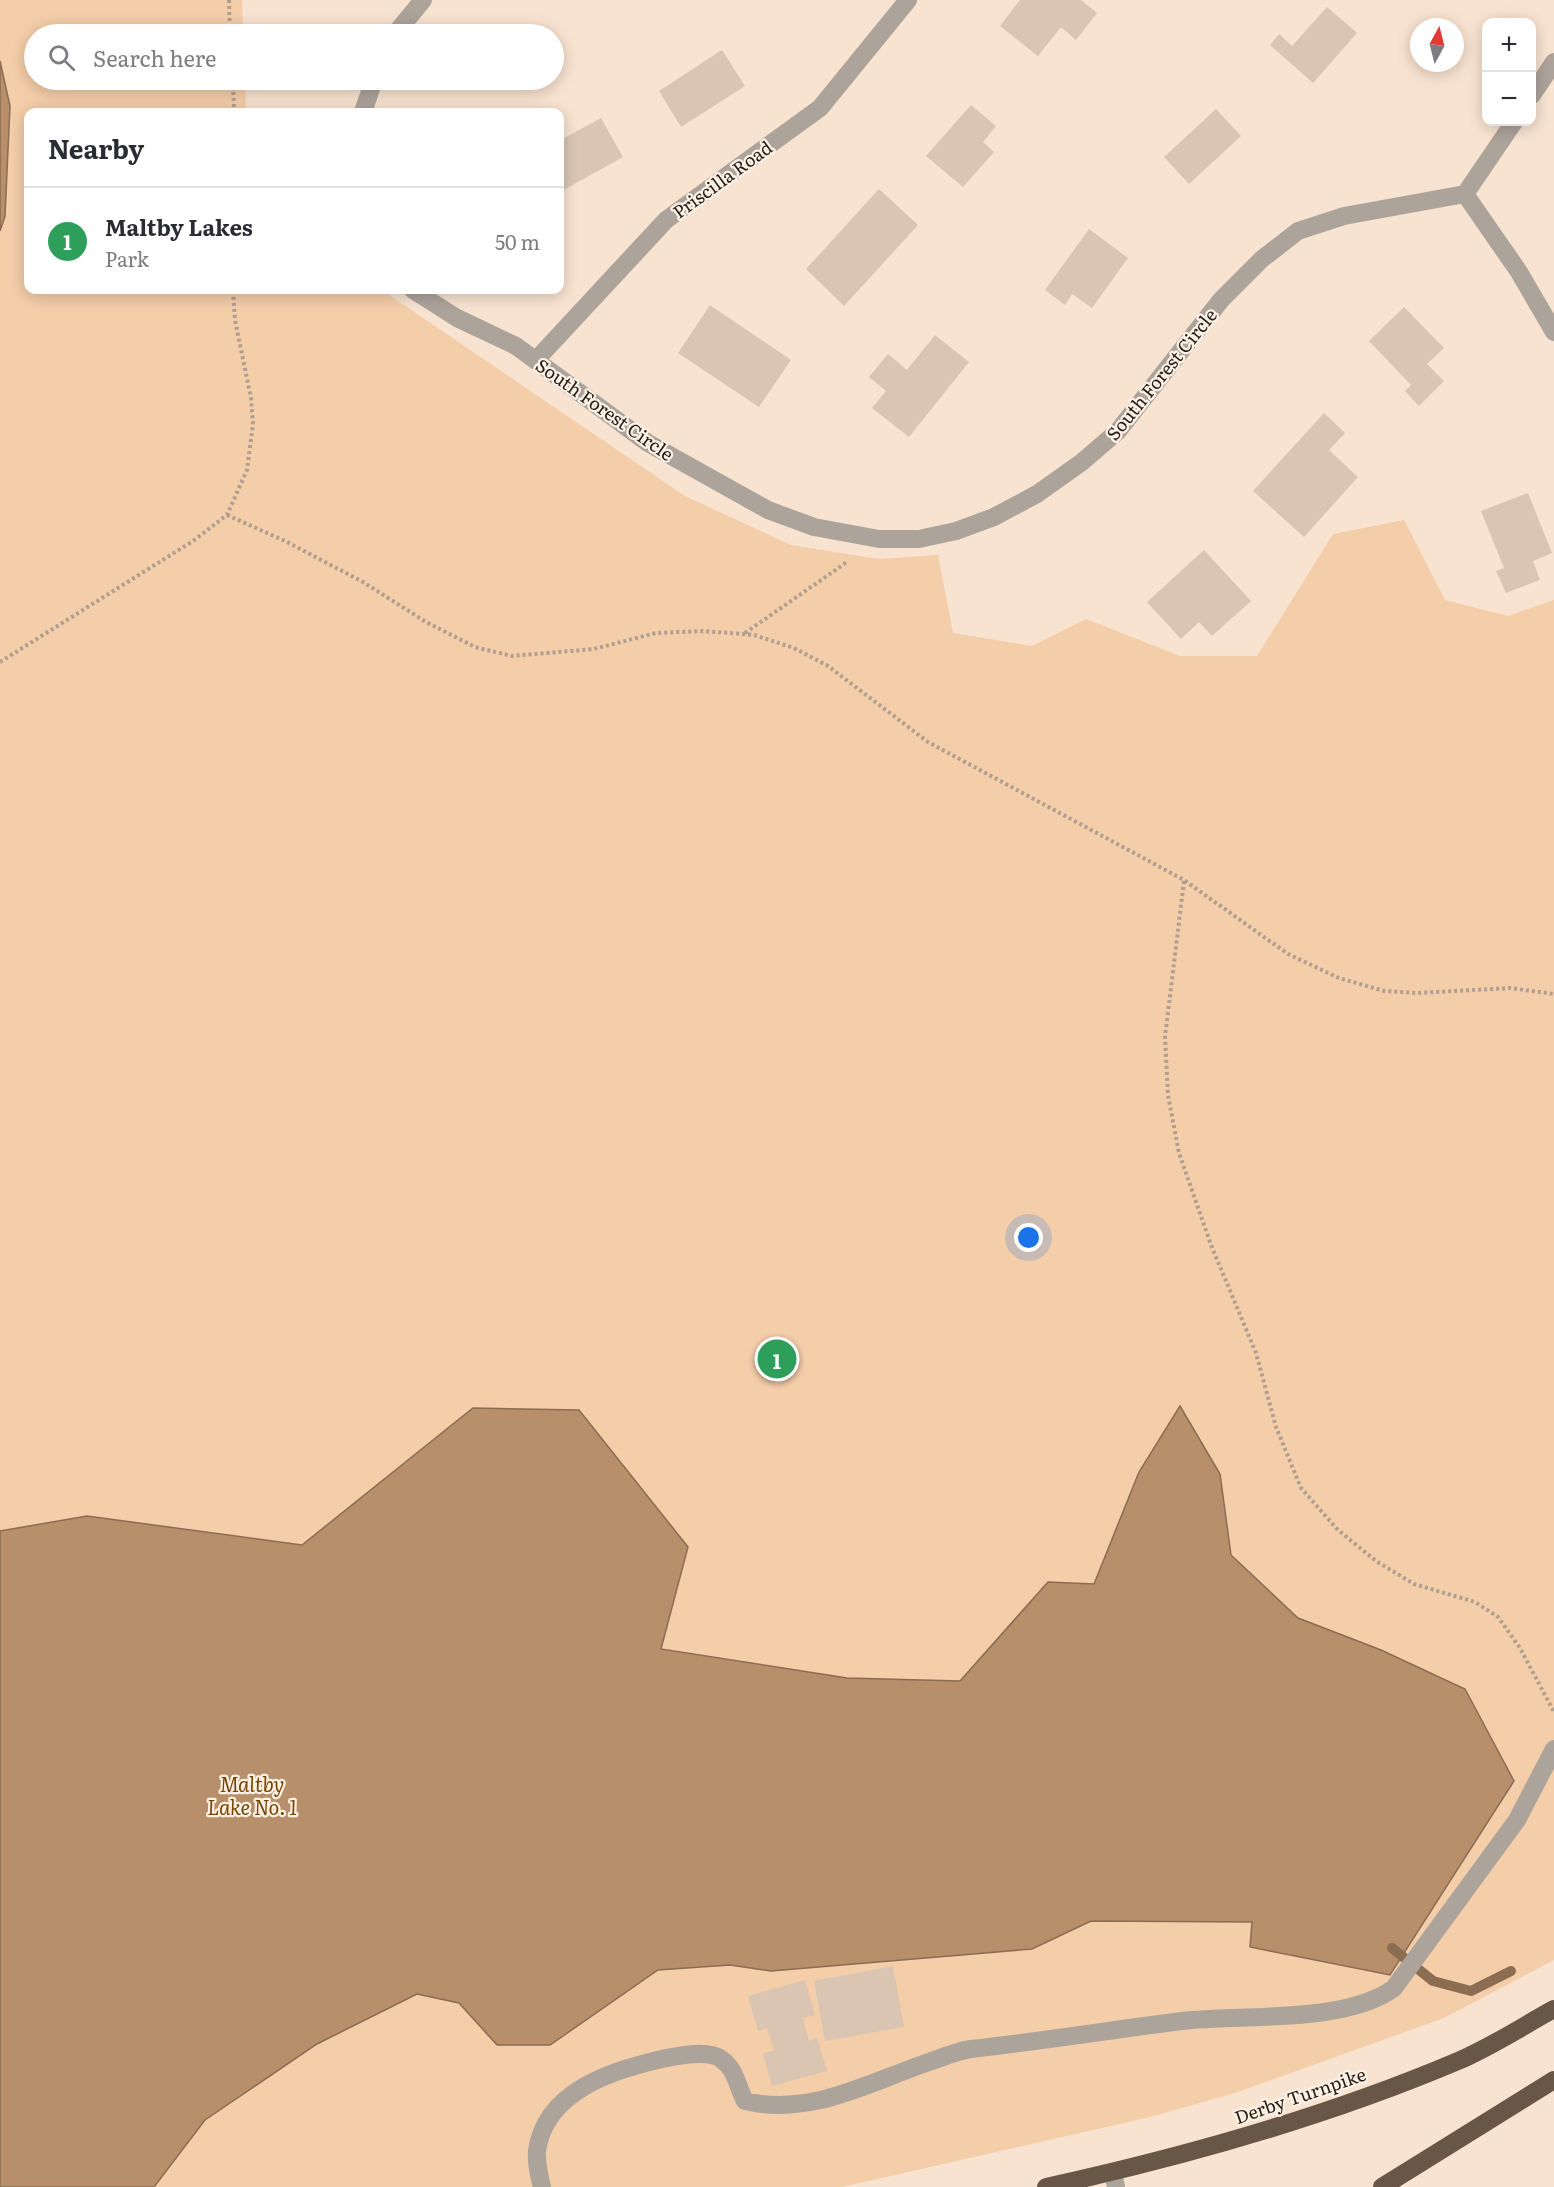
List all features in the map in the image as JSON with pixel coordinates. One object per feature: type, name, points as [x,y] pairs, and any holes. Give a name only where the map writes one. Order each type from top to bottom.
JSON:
[{"type":"highway","name":"Derby Turnpike","points":[[1046,2187],[1114,2180],[1288,2124],[1460,2061],[1554,2009]]},
{"type":"highway","points":[[1382,2187],[1554,2080]]},
{"type":"street","points":[[403,24],[423,0]]},
{"type":"street","name":"Priscilla Road","points":[[536,360],[666,220],[820,108],[908,0]]},
{"type":"street","points":[[1536,89],[1554,62]]},
{"type":"street","points":[[364,108],[371,90]]},
{"type":"street","points":[[1511,126],[1466,194],[1519,272],[1554,332]]},
{"type":"street","name":"South Forest Circle","points":[[419,294],[457,318],[516,346],[648,443],[729,491],[768,510],[814,527],[879,538],[919,539],[956,531],[994,517],[1037,494],[1082,462],[1118,431],[1221,300],[1262,259],[1298,231],[1344,216],[1466,194]]},
{"type":"street","points":[[542,2187],[537,2151],[549,2120],[585,2084],[620,2068],[669,2058],[698,2055],[719,2057],[735,2072],[738,2088],[745,2101],[766,2106],[804,2104],[846,2094],[963,2050],[1184,2021],[1323,2011],[1361,2006],[1379,2000],[1394,1988],[1517,1820],[1554,1749]]},
{"type":"path","points":[[229,0],[230,24]]},
{"type":"path","points":[[233,90],[234,108]]},
{"type":"path","points":[[0,662],[193,541],[227,515],[247,470],[253,424],[251,398],[235,320],[233,294]]},
{"type":"path","points":[[227,515],[295,546],[363,582],[426,622],[475,647],[512,656],[594,649],[656,633],[704,631],[744,633],[794,648],[828,666],[928,742],[1184,880],[1288,954],[1350,981],[1384,991],[1417,993],[1510,988],[1554,994]]},
{"type":"path","points":[[744,633],[879,538]]},
{"type":"path","points":[[1184,880],[1165,1037],[1168,1095],[1179,1153],[1211,1245],[1256,1353],[1276,1427],[1301,1488],[1338,1530],[1376,1561],[1414,1584],[1475,1602],[1498,1617],[1520,1648],[1554,1712]]},
{"type":"shaded area","points":[[0,0],[242,0],[243,24],[24,24],[24,90],[245,90],[246,108],[24,108],[24,294],[388,294],[685,496],[791,545],[879,559],[938,555],[953,633],[1032,646],[1086,619],[1180,656],[1257,656],[1333,534],[1404,520],[1445,600],[1508,616],[1554,600],[1554,1960],[1444,2018],[1235,2093],[1150,2117],[842,2187],[0,2187]]},
{"type":"water","points":[[0,61],[10,106],[5,216],[0,231]]},
{"type":"water","name":"Maltby Lake No. 1","points":[[1180,1406],[1220,1474],[1231,1555],[1298,1618],[1381,1650],[1465,1689],[1514,1781],[1390,1975],[1250,1947],[1252,1922],[1091,1921],[1032,1949],[771,1971],[730,1965],[658,1970],[550,2045],[497,2045],[459,2003],[417,1994],[317,2044],[205,2120],[154,2187],[0,2187],[0,1531],[87,1516],[302,1545],[473,1408],[579,1410],[688,1547],[661,1649],[847,1678],[960,1681],[1048,1582],[1094,1584],[1139,1472]]},
{"type":"building","points":[[1020,0],[1081,0],[1097,13],[1076,40],[1061,27],[1038,56],[1000,26]]},
{"type":"building","points":[[1327,7],[1357,33],[1313,83],[1270,45],[1279,34],[1292,46]]},
{"type":"building","points":[[722,50],[745,86],[681,127],[659,91]]},
{"type":"building","points":[[971,105],[996,126],[983,142],[994,152],[963,187],[926,156]]},
{"type":"building","points":[[1216,109],[1241,136],[1189,184],[1164,157]]},
{"type":"building","points":[[601,118],[623,157],[564,190],[564,138]]},
{"type":"building","points":[[879,189],[918,225],[844,306],[806,269]]},
{"type":"building","points":[[1089,229],[1128,258],[1092,308],[1072,294],[1065,305],[1045,290]]},
{"type":"building","points":[[710,305],[791,360],[759,407],[678,353]]},
{"type":"building","points":[[1404,307],[1444,348],[1427,364],[1444,381],[1419,406],[1405,391],[1411,385],[1369,341]]},
{"type":"building","points":[[935,335],[969,362],[909,437],[872,408],[886,391],[869,377],[888,354],[907,370]]},
{"type":"building","points":[[1324,413],[1345,433],[1329,450],[1358,477],[1304,537],[1253,491]]},
{"type":"building","points":[[1528,493],[1552,553],[1533,561],[1540,580],[1506,593],[1496,571],[1504,568],[1481,511]]},
{"type":"building","points":[[1204,550],[1251,601],[1212,636],[1199,622],[1181,639],[1147,602]]},
{"type":"building","points":[[893,1966],[904,2027],[825,2041],[814,1981]]},
{"type":"building","points":[[805,1980],[815,2015],[803,2018],[809,2041],[817,2038],[827,2071],[772,2086],[763,2054],[774,2050],[767,2028],[758,2031],[748,1996]]},
{"type":"waterway","points":[[1392,1948],[1433,1981],[1471,1991],[1511,1971]]},
{"type":"place","name":"Maltby Lakes","points":[[777,1359]]}]
